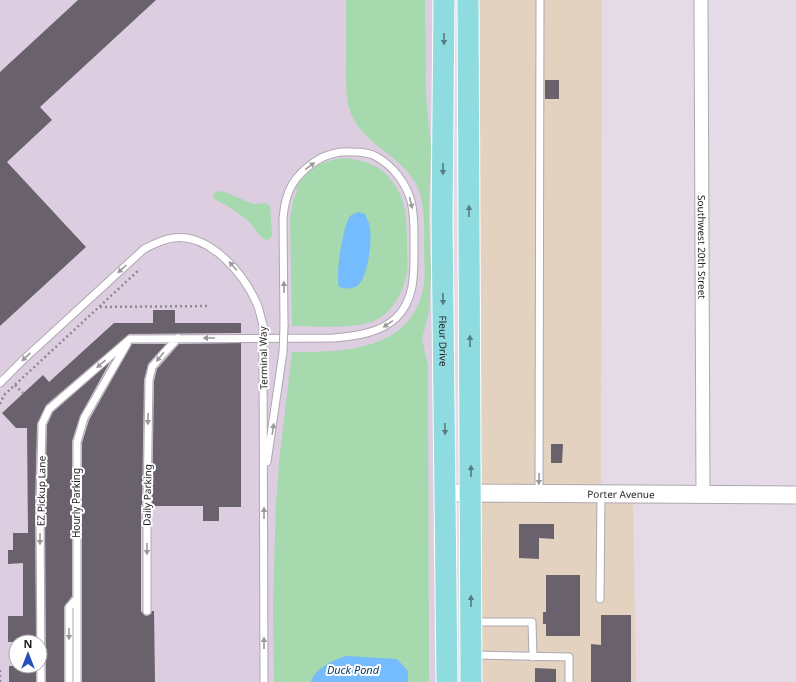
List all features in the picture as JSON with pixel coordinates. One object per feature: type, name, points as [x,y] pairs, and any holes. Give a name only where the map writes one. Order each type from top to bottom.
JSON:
[{"type":"main road","name":"Fleur Drive","points":[[444,0],[442,220],[447,682]]},
{"type":"main road","points":[[468,0],[471,682]]},
{"type":"street","name":"Southwest 20th Street","points":[[701,0],[703,495]]},
{"type":"street","name":"Porter Avenue","points":[[446,493],[796,495]]},
{"type":"lane","points":[[539,494],[540,0]]},
{"type":"lane","points":[[130,339],[178,338],[347,337],[362,335],[382,328],[396,318],[407,303],[414,278],[413,212],[407,190],[400,178],[376,156],[362,152],[346,152],[330,154],[319,159],[300,173],[292,183],[286,199],[283,219],[284,326],[283,352],[277,403],[264,482]]},
{"type":"lane","name":"Terminal Way","points":[[0,383],[144,249],[160,241],[174,238],[203,242],[227,260],[239,273],[258,306],[263,325],[264,682]]},
{"type":"lane","name":"Daily Parking","points":[[147,611],[146,506],[149,380],[152,367],[178,338]]},
{"type":"lane","name":"Hourly Parking","points":[[77,682],[77,442],[84,418],[130,339]]},
{"type":"lane","name":"EZ Pickup Lane","points":[[41,682],[40,507],[42,424],[49,409],[130,339]]},
{"type":"lane","points":[[600,600],[601,494]]},
{"type":"lane","points":[[69,682],[69,607],[77,598]]},
{"type":"lane","points":[[471,622],[532,622],[533,656]]},
{"type":"lane","points":[[471,655],[569,657],[568,682]]},
{"type":"path","points":[[0,404],[4,395],[140,269]]},
{"type":"path","points":[[99,307],[164,308],[209,306]]},
{"type":"path","points":[[15,385],[23,393]]},
{"type":"path","points":[[0,670],[0,682]]},
{"type":"shaded area","points":[[0,0],[444,0],[447,682],[0,682]]},
{"type":"shaded area","points":[[468,0],[602,0],[601,494],[633,494],[636,682],[471,682]]},
{"type":"green space","points":[[346,0],[425,0],[426,94],[431,147],[429,215],[431,272],[429,312],[422,339],[428,365],[429,682],[274,682],[273,606],[276,499],[292,352],[332,351],[352,348],[372,344],[389,336],[404,325],[416,310],[424,284],[424,221],[422,203],[417,187],[406,170],[362,132],[355,122],[348,105],[346,79]]},
{"type":"green space","points":[[345,158],[358,160],[377,167],[388,176],[397,188],[403,202],[406,218],[406,279],[397,300],[388,312],[376,320],[357,325],[335,327],[292,326],[290,218],[293,200],[297,191],[296,188],[305,175],[316,166]]},
{"type":"green space","points":[[219,191],[225,192],[253,204],[266,203],[270,206],[272,234],[270,239],[263,239],[241,215],[214,199],[214,193]]},
{"type":"water","points":[[358,212],[365,214],[370,225],[370,242],[366,268],[361,282],[357,286],[351,288],[341,288],[339,287],[338,272],[342,240],[347,221],[350,216]]},
{"type":"water","name":"Duck Pond","points":[[346,656],[397,659],[408,671],[408,682],[311,682],[316,673],[321,669],[331,662]]},
{"type":"building","points":[[78,0],[156,0],[40,107],[52,120],[7,162],[86,247],[0,326],[0,72]]},
{"type":"building","points":[[545,80],[559,80],[559,99],[545,99]]},
{"type":"building","points":[[153,310],[175,310],[175,323],[241,323],[241,333],[129,334],[46,405],[37,424],[35,507],[36,634],[8,634],[8,616],[23,616],[23,563],[8,564],[8,550],[13,550],[13,533],[28,533],[27,428],[16,428],[2,413],[43,375],[49,382],[114,323],[153,323]]},
{"type":"building","points":[[241,343],[241,507],[219,507],[219,521],[203,521],[203,506],[152,506],[154,381],[157,369],[179,344]]},
{"type":"building","points":[[132,344],[166,344],[148,364],[144,380],[141,505],[141,611],[147,616],[154,611],[155,682],[82,682],[82,443],[89,420]]},
{"type":"building","points":[[110,362],[80,416],[72,441],[72,596],[64,607],[64,682],[46,682],[46,674],[48,674],[48,634],[46,634],[45,507],[47,425],[53,412]]},
{"type":"building","points":[[551,444],[563,444],[562,463],[551,463]]},
{"type":"building","points":[[519,524],[554,524],[554,539],[539,538],[539,559],[519,558]]},
{"type":"building","points":[[546,575],[580,575],[580,636],[546,636],[546,624],[543,624],[543,612],[546,612]]},
{"type":"building","points":[[601,615],[631,615],[631,682],[591,682],[591,644],[601,645]]},
{"type":"building","points":[[535,668],[556,669],[556,682],[535,682]]},
{"type":"building","points":[[9,674],[36,674],[36,682],[9,682]]}]
